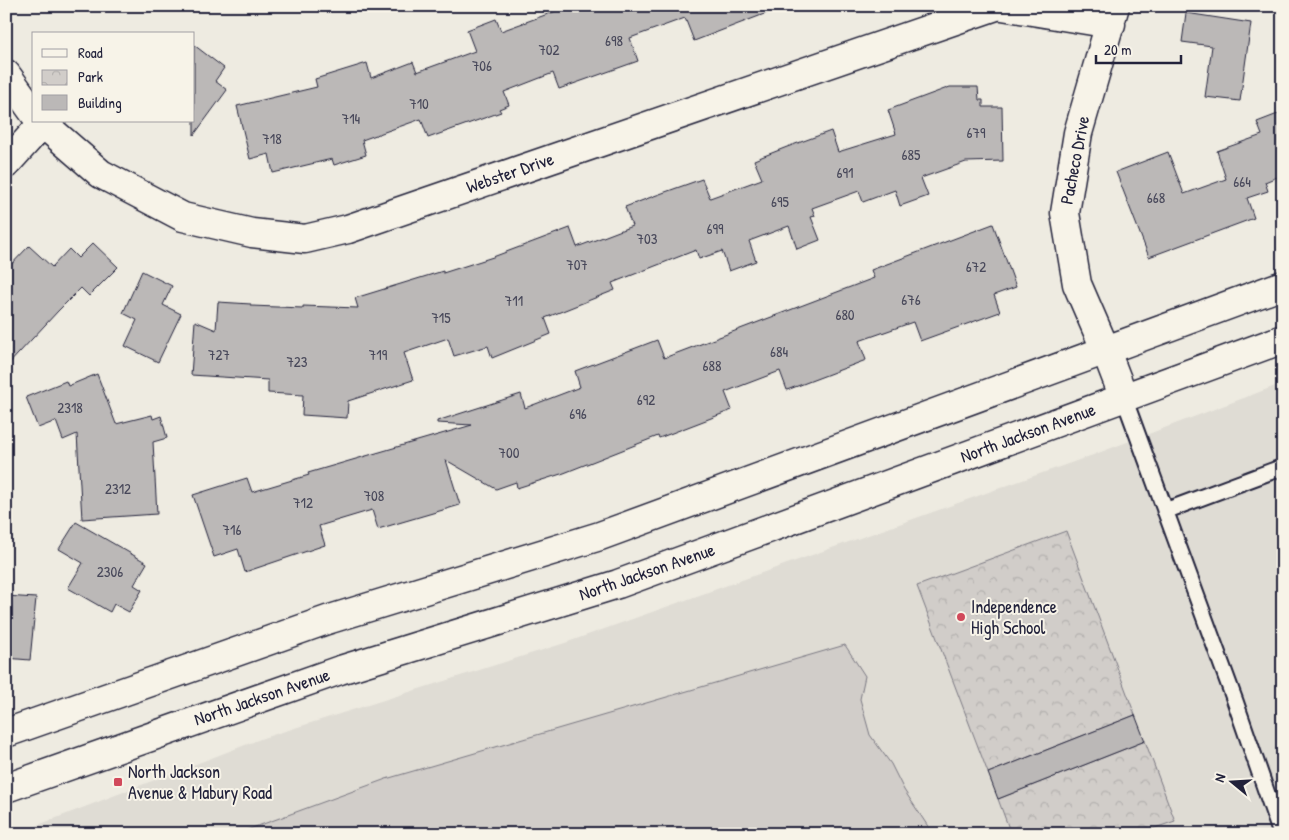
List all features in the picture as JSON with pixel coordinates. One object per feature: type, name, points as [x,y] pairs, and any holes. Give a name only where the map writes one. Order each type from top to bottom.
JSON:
[{"type":"main road","name":"Webster Drive","points":[[41,122],[101,174],[184,217],[252,232],[305,240],[348,229],[996,6]]},
{"type":"main road","points":[[1002,6],[1113,15]]},
{"type":"main road","name":"Pacheco Drive","points":[[1113,15],[1078,132],[1065,214],[1077,284],[1124,398]]},
{"type":"main road","name":"Webster Drive","points":[[6,74],[32,111]]},
{"type":"main road","points":[[6,164],[36,122]]},
{"type":"main road","points":[[6,733],[327,620],[600,536],[1283,285]]},
{"type":"main road","name":"North Jackson Avenue","points":[[6,788],[340,670],[618,584],[1283,339]]},
{"type":"lane","points":[[1124,398],[1232,692],[1281,834]]},
{"type":"lane","points":[[1165,511],[1283,467]]},
{"type":"shaded area","name":"Independence High School","points":[[1283,383],[1283,834],[15,834],[263,738],[565,643],[1093,455]]},
{"type":"green space","points":[[1066,531],[1135,715],[988,773],[917,586]]},
{"type":"green space","points":[[845,645],[865,676],[860,699],[870,735],[891,764],[904,790],[933,834],[236,834],[386,779]]},
{"type":"green space","points":[[1145,741],[1175,821],[1138,834],[1011,834],[998,799]]},
{"type":"building","points":[[570,6],[779,6],[780,8],[694,41],[685,18],[630,38],[638,61],[559,89],[553,73],[504,92],[509,105],[499,109],[501,112],[428,138],[421,119],[362,140],[366,155],[334,165],[332,159],[273,173],[269,154],[250,159],[237,106],[317,87],[315,79],[367,63],[371,78],[413,62],[417,72],[475,51],[467,30],[496,19],[501,31]]},
{"type":"building","points":[[1186,13],[1251,23],[1240,101],[1205,97],[1212,46],[1182,42]]},
{"type":"building","points":[[195,46],[224,68],[215,81],[227,90],[194,135]]},
{"type":"building","points":[[950,87],[978,87],[979,100],[983,100],[983,107],[1002,107],[1003,161],[966,162],[921,178],[928,196],[900,206],[895,190],[863,202],[859,191],[812,208],[815,216],[811,217],[820,240],[797,249],[789,226],[749,241],[756,261],[729,271],[722,251],[699,259],[696,250],[612,283],[615,290],[545,318],[551,334],[492,358],[488,346],[454,356],[448,338],[404,353],[413,380],[348,401],[347,418],[302,415],[303,395],[268,393],[268,380],[191,375],[195,321],[216,330],[218,302],[251,304],[251,306],[358,308],[355,298],[493,257],[570,228],[577,247],[632,226],[625,207],[702,179],[710,198],[762,179],[754,160],[831,131],[838,152],[896,134],[888,110]]},
{"type":"building","points":[[1283,112],[1283,184],[1279,184],[1277,177],[1265,182],[1268,191],[1247,198],[1254,218],[1149,257],[1116,172],[1168,152],[1184,194],[1226,179],[1217,151],[1262,135],[1257,122]]},
{"type":"building","points":[[993,224],[1016,287],[994,295],[1000,312],[920,341],[913,322],[859,341],[866,360],[787,390],[780,371],[725,392],[732,410],[659,438],[658,436],[564,473],[517,488],[516,482],[496,489],[446,460],[460,505],[378,529],[372,510],[319,526],[325,545],[245,572],[238,549],[214,557],[193,495],[247,478],[252,492],[309,475],[308,473],[472,425],[437,423],[437,421],[521,394],[525,408],[580,387],[575,371],[657,340],[664,358],[874,278],[871,270]]},
{"type":"building","points":[[93,243],[118,267],[89,296],[81,288],[6,367],[6,270],[29,246],[52,267],[69,249],[78,258]]},
{"type":"building","points":[[142,271],[172,286],[163,305],[181,314],[158,362],[125,346],[137,320],[123,313]]},
{"type":"building","points":[[97,374],[116,424],[152,415],[153,419],[161,416],[167,438],[153,442],[157,514],[82,519],[77,434],[63,440],[56,421],[38,428],[26,397],[66,381],[68,386]]},
{"type":"building","points":[[76,522],[147,563],[134,585],[142,590],[129,612],[114,604],[110,612],[68,588],[83,563],[59,549]]},
{"type":"building","points":[[6,596],[36,598],[30,660],[6,658]]},
{"type":"building","points":[[1135,715],[1145,741],[998,799],[988,773]]},
{"type":"place","name":"Independence High School","points":[[961,617]]},
{"type":"place","name":"North Jackson Avenue & Mabury Road","points":[[118,782]]}]
